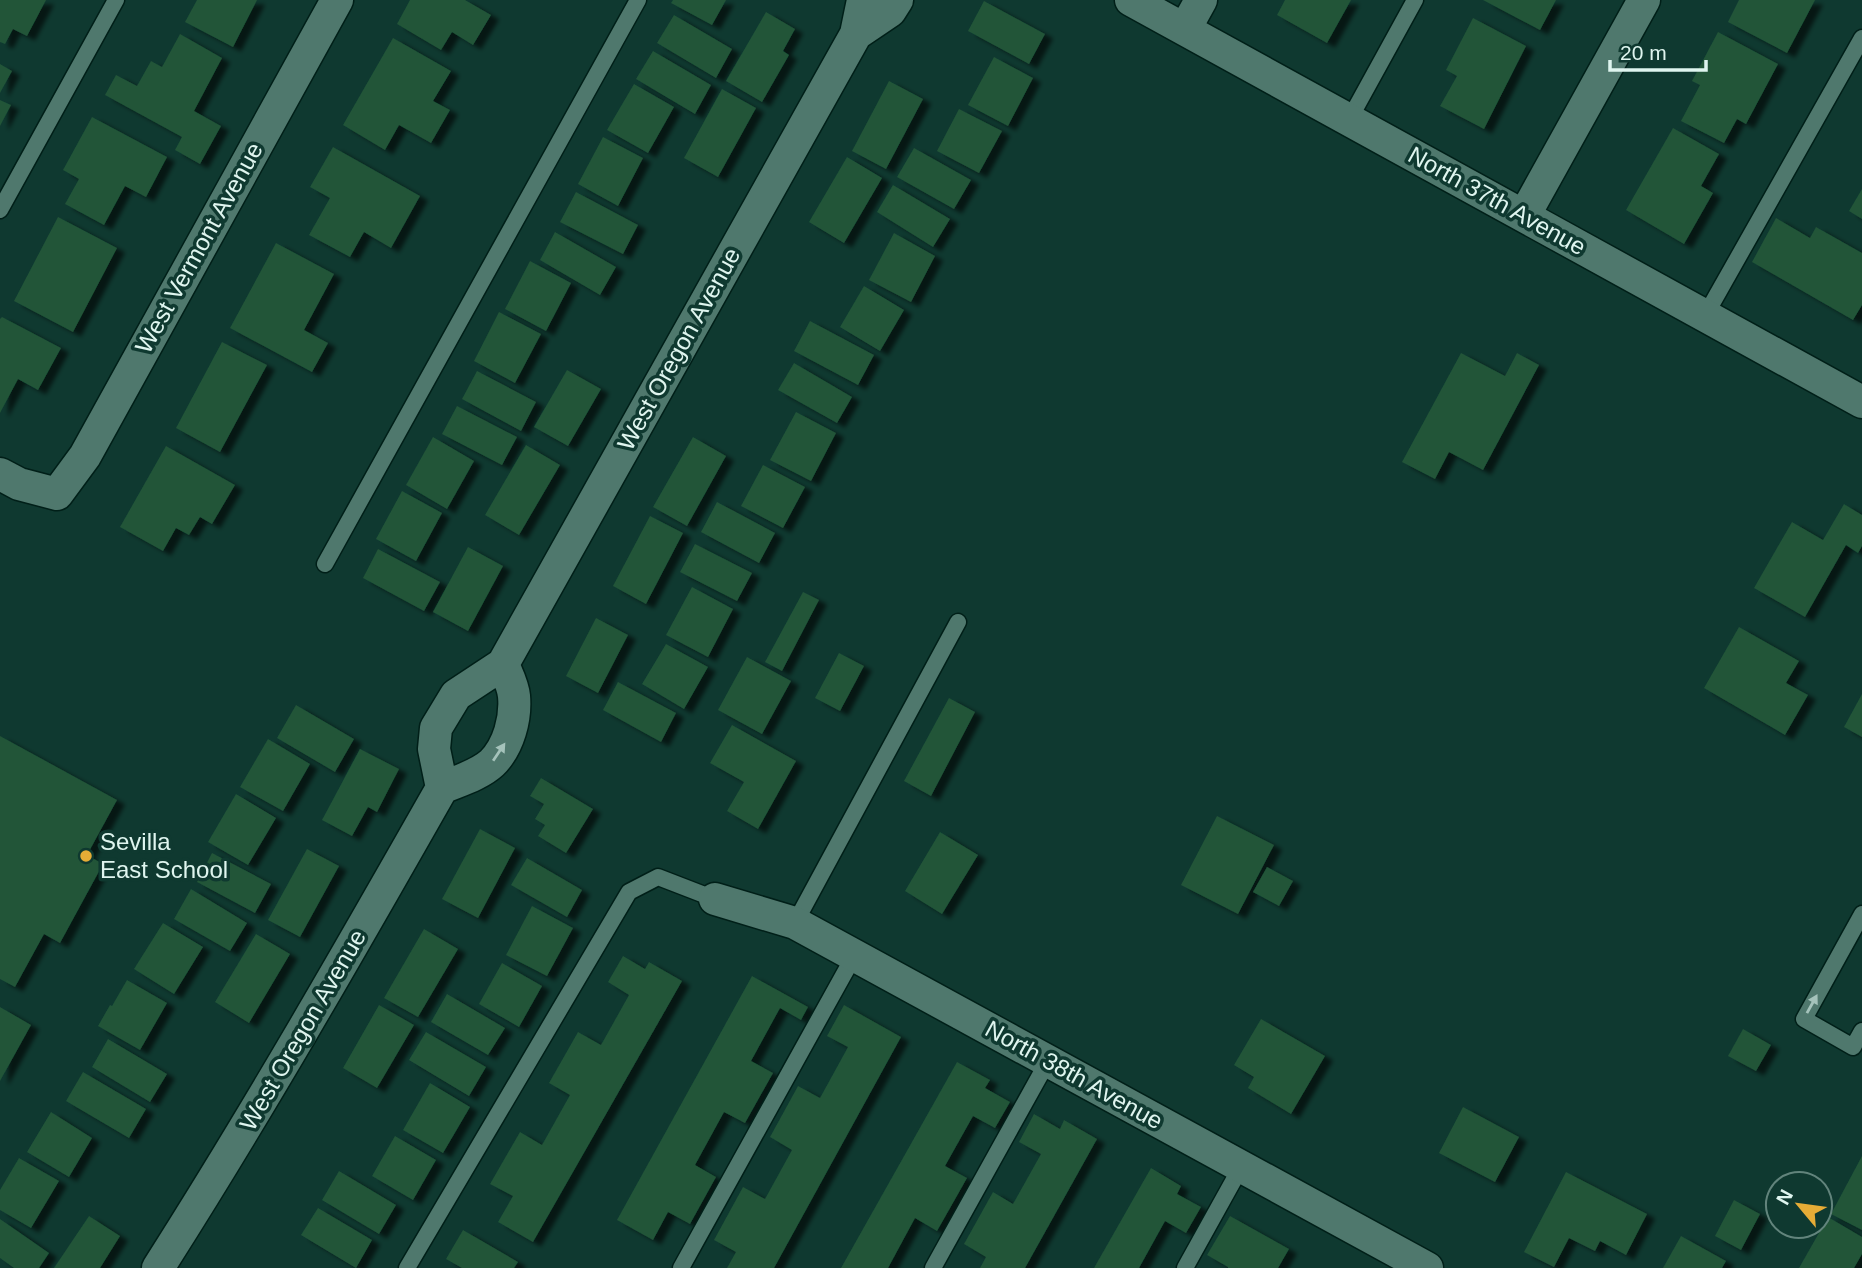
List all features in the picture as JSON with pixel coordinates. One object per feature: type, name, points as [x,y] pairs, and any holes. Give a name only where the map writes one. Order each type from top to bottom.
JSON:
[{"type":"street","name":"West Vermont Avenue","points":[[0,474],[19,484],[57,494],[85,456],[337,0]]},
{"type":"street","name":"West Oregon Avenue","points":[[158,1268],[267,1092],[442,788],[434,749],[436,727],[456,695],[503,664],[856,34],[863,0]]},
{"type":"street","name":"West Oregon Avenue","points":[[856,34],[890,11],[897,0]]},
{"type":"street","name":"North 37th Avenue","points":[[1131,0],[1862,402]]},
{"type":"street","points":[[1185,29],[1201,0]]},
{"type":"street","points":[[1524,216],[1644,0]]},
{"type":"street","points":[[442,788],[492,763],[505,745],[514,719],[514,693],[503,664]]},
{"type":"street","name":"North 38th Avenue","points":[[715,899],[795,923],[1427,1268]]},
{"type":"lane","points":[[0,210],[116,0]]},
{"type":"lane","points":[[325,564],[638,0]]},
{"type":"lane","points":[[1349,120],[1415,0]]},
{"type":"lane","points":[[1705,316],[1862,38]]},
{"type":"lane","points":[[795,923],[958,622]]},
{"type":"lane","points":[[407,1268],[629,891],[658,877],[715,899]]},
{"type":"lane","points":[[1862,914],[1804,1019],[1853,1048],[1862,1031]]},
{"type":"lane","points":[[681,1268],[854,956]]},
{"type":"lane","points":[[933,1268],[1048,1061]]},
{"type":"lane","points":[[1185,1268],[1241,1167]]},
{"type":"building","points":[[0,0],[46,0],[27,36],[13,29],[5,44],[0,42]]},
{"type":"building","points":[[197,0],[257,0],[233,47],[185,22]]},
{"type":"building","points":[[410,0],[465,0],[491,15],[473,45],[452,32],[441,50],[397,24]]},
{"type":"building","points":[[673,0],[726,0],[712,25],[671,3]]},
{"type":"building","points":[[1285,0],[1351,0],[1327,43],[1277,15]]},
{"type":"building","points":[[1483,0],[1556,0],[1540,30]]},
{"type":"building","points":[[1739,0],[1815,0],[1787,53],[1728,22]]},
{"type":"building","points":[[984,1],[1045,34],[1029,64],[968,31]]},
{"type":"building","points":[[766,12],[795,29],[783,51],[789,55],[762,102],[726,81]]},
{"type":"building","points":[[674,15],[732,49],[716,78],[657,43]]},
{"type":"building","points":[[1473,18],[1526,46],[1484,129],[1440,106],[1457,76],[1446,70]]},
{"type":"building","points":[[1718,32],[1778,64],[1746,124],[1737,119],[1724,143],[1681,121],[1700,85],[1692,81]]},
{"type":"building","points":[[180,34],[222,58],[194,111],[221,126],[200,164],[175,150],[182,137],[105,95],[116,75],[137,86],[151,61],[162,67]]},
{"type":"building","points":[[393,38],[451,71],[433,101],[450,110],[431,143],[399,125],[385,150],[343,125]]},
{"type":"building","points":[[653,51],[711,85],[695,114],[636,79]]},
{"type":"building","points":[[994,57],[1033,78],[1008,126],[968,105]]},
{"type":"building","points":[[0,64],[12,71],[0,93]]},
{"type":"building","points":[[889,81],[923,99],[886,169],[852,151]]},
{"type":"building","points":[[634,84],[674,107],[648,153],[607,130]]},
{"type":"building","points":[[722,89],[756,108],[718,177],[684,158]]},
{"type":"building","points":[[0,100],[11,105],[0,126]]},
{"type":"building","points":[[959,109],[1002,131],[979,173],[937,151]]},
{"type":"building","points":[[92,117],[167,157],[146,197],[125,186],[104,225],[65,204],[79,179],[63,170]]},
{"type":"building","points":[[1673,128],[1719,154],[1701,186],[1713,193],[1684,244],[1626,210]]},
{"type":"building","points":[[603,137],[643,158],[618,206],[578,184]]},
{"type":"building","points":[[333,147],[420,196],[391,248],[364,232],[350,257],[309,235],[330,198],[310,187]]},
{"type":"building","points":[[914,148],[971,180],[954,209],[897,177]]},
{"type":"building","points":[[847,157],[882,178],[844,243],[809,222]]},
{"type":"building","points":[[893,185],[950,219],[933,247],[877,212]]},
{"type":"building","points":[[1862,189],[1862,219],[1849,211]]},
{"type":"building","points":[[576,192],[638,225],[623,254],[560,222]]},
{"type":"building","points":[[58,217],[117,248],[73,332],[14,301]]},
{"type":"building","points":[[1776,218],[1810,238],[1816,227],[1862,253],[1862,305],[1853,320],[1752,262]]},
{"type":"building","points":[[555,232],[616,267],[600,295],[540,260]]},
{"type":"building","points":[[894,233],[935,256],[911,302],[869,280]]},
{"type":"building","points":[[276,243],[334,274],[304,330],[328,343],[312,372],[230,328]]},
{"type":"building","points":[[530,261],[571,283],[546,331],[505,309]]},
{"type":"building","points":[[864,286],[904,310],[880,351],[840,327]]},
{"type":"building","points":[[499,312],[541,334],[515,383],[474,361]]},
{"type":"building","points":[[2,317],[61,348],[38,390],[18,379],[0,413],[0,319]]},
{"type":"building","points":[[810,321],[874,355],[858,385],[794,351]]},
{"type":"building","points":[[222,342],[267,365],[220,452],[176,428]]},
{"type":"building","points":[[1461,353],[1505,376],[1517,353],[1539,365],[1483,470],[1449,452],[1435,479],[1402,462]]},
{"type":"building","points":[[794,363],[852,397],[837,423],[778,390]]},
{"type":"building","points":[[567,370],[601,389],[568,446],[534,427]]},
{"type":"building","points":[[477,371],[536,402],[521,431],[462,399]]},
{"type":"building","points":[[457,406],[517,437],[502,465],[442,434]]},
{"type":"building","points":[[796,412],[836,433],[811,481],[770,460]]},
{"type":"building","points":[[433,437],[474,461],[447,509],[406,485]]},
{"type":"building","points":[[693,437],[726,456],[687,526],[653,507]]},
{"type":"building","points":[[526,445],[560,465],[519,535],[485,515]]},
{"type":"building","points":[[166,446],[235,485],[212,524],[200,517],[189,535],[176,528],[163,551],[120,527]]},
{"type":"building","points":[[763,465],[805,487],[783,528],[741,506]]},
{"type":"building","points":[[402,491],[442,513],[416,561],[376,539]]},
{"type":"building","points":[[717,502],[775,533],[759,563],[701,532]]},
{"type":"building","points":[[1844,504],[1862,515],[1862,546],[1858,553],[1846,545],[1805,617],[1754,588],[1792,522],[1823,540]]},
{"type":"building","points":[[650,516],[683,533],[646,604],[613,586]]},
{"type":"building","points":[[695,544],[752,573],[737,601],[680,572]]},
{"type":"building","points":[[468,547],[503,566],[468,631],[433,612]]},
{"type":"building","points":[[378,549],[440,582],[424,611],[363,578]]},
{"type":"building","points":[[692,587],[733,609],[708,657],[666,635]]},
{"type":"building","points":[[803,592],[819,600],[782,671],[765,662]]},
{"type":"building","points":[[596,618],[628,635],[598,693],[566,676]]},
{"type":"building","points":[[1739,627],[1799,661],[1786,683],[1808,695],[1785,735],[1704,688]]},
{"type":"building","points":[[666,644],[708,667],[684,709],[642,684]]},
{"type":"building","points":[[839,653],[864,666],[840,711],[815,698]]},
{"type":"building","points":[[747,657],[791,681],[762,734],[718,710]]},
{"type":"building","points":[[618,682],[676,713],[661,742],[603,710]]},
{"type":"building","points":[[1862,694],[1862,737],[1844,727]]},
{"type":"building","points":[[949,698],[975,712],[931,796],[904,781]]},
{"type":"building","points":[[296,705],[354,739],[335,772],[277,738]]},
{"type":"building","points":[[732,725],[796,761],[758,829],[727,811],[744,782],[710,763]]},
{"type":"building","points":[[0,736],[117,800],[87,855],[103,864],[60,943],[44,934],[15,987],[0,979]]},
{"type":"building","points":[[268,739],[310,764],[283,811],[240,787]]},
{"type":"building","points":[[360,749],[399,769],[377,812],[368,807],[352,836],[322,820]]},
{"type":"building","points":[[541,778],[593,809],[566,853],[538,836],[545,825],[535,819],[544,804],[530,796]]},
{"type":"building","points":[[236,794],[276,818],[248,865],[208,842]]},
{"type":"building","points":[[1217,816],[1274,845],[1238,914],[1181,885]]},
{"type":"building","points":[[480,829],[515,848],[478,918],[442,899]]},
{"type":"building","points":[[940,832],[978,855],[942,914],[905,891]]},
{"type":"building","points":[[307,849],[339,866],[300,937],[268,920]]},
{"type":"building","points":[[212,853],[271,884],[255,913],[197,882]]},
{"type":"building","points":[[527,858],[582,890],[567,917],[511,885]]},
{"type":"building","points":[[1267,867],[1293,881],[1279,906],[1253,892]]},
{"type":"building","points":[[191,889],[247,923],[230,951],[174,919]]},
{"type":"building","points":[[532,906],[573,928],[547,976],[506,955]]},
{"type":"building","points":[[163,923],[203,947],[174,994],[134,969]]},
{"type":"building","points":[[424,929],[458,949],[418,1017],[384,998]]},
{"type":"building","points":[[256,934],[290,954],[249,1023],[215,1002]]},
{"type":"building","points":[[623,956],[645,969],[649,962],[682,981],[533,1242],[498,1222],[513,1196],[490,1184],[520,1132],[542,1145],[570,1095],[549,1083],[578,1032],[601,1045],[629,995],[608,982]]},
{"type":"building","points":[[502,963],[542,986],[519,1027],[479,1004]]},
{"type":"building","points":[[752,976],[808,1007],[801,1020],[780,1008],[751,1061],[773,1073],[745,1123],[724,1112],[695,1165],[716,1177],[690,1224],[668,1212],[653,1240],[617,1220]]},
{"type":"building","points":[[127,980],[167,1003],[140,1050],[98,1026]]},
{"type":"building","points":[[447,994],[505,1028],[488,1055],[431,1022]]},
{"type":"building","points":[[379,1005],[414,1025],[377,1088],[343,1068]]},
{"type":"building","points":[[844,1005],[901,1037],[774,1268],[727,1268],[736,1252],[714,1240],[743,1187],[765,1199],[792,1150],[770,1137],[798,1086],[820,1098],[848,1047],[827,1036]]},
{"type":"building","points":[[0,1007],[31,1025],[0,1081]]},
{"type":"building","points":[[1261,1019],[1325,1056],[1291,1114],[1248,1088],[1254,1077],[1234,1065]]},
{"type":"building","points":[[1743,1029],[1771,1045],[1756,1071],[1728,1056]]},
{"type":"building","points":[[426,1032],[486,1067],[469,1096],[409,1060]]},
{"type":"building","points":[[108,1039],[167,1074],[150,1102],[92,1067]]},
{"type":"building","points":[[957,1062],[990,1080],[985,1088],[1010,1102],[995,1128],[973,1116],[945,1166],[967,1178],[937,1231],[915,1218],[888,1268],[841,1268]]},
{"type":"building","points":[[83,1072],[146,1109],[129,1138],[66,1101]]},
{"type":"building","points":[[430,1083],[470,1107],[443,1153],[403,1130]]},
{"type":"building","points":[[1463,1107],[1519,1137],[1495,1182],[1439,1153]]},
{"type":"building","points":[[51,1112],[92,1138],[69,1177],[27,1152]]},
{"type":"building","points":[[1034,1114],[1060,1129],[1064,1120],[1097,1139],[1025,1268],[980,1268],[986,1257],[964,1244],[993,1192],[1013,1204],[1041,1154],[1019,1142]]},
{"type":"building","points":[[395,1136],[436,1160],[413,1200],[372,1176]]},
{"type":"building","points":[[1862,1156],[1862,1230],[1834,1216],[1834,1208]]},
{"type":"building","points":[[19,1158],[59,1181],[31,1228],[0,1210],[0,1190]]},
{"type":"building","points":[[1151,1168],[1181,1186],[1177,1194],[1201,1207],[1186,1233],[1165,1221],[1139,1268],[1094,1268]]},
{"type":"building","points":[[339,1171],[396,1205],[379,1234],[322,1200]]},
{"type":"building","points":[[1566,1172],[1647,1214],[1626,1255],[1600,1241],[1595,1251],[1569,1238],[1554,1267],[1524,1252]]},
{"type":"building","points":[[1734,1200],[1760,1214],[1741,1250],[1715,1236]]},
{"type":"building","points":[[318,1208],[372,1240],[356,1268],[301,1235]]},
{"type":"building","points":[[89,1216],[120,1236],[100,1268],[54,1268]]},
{"type":"building","points":[[1230,1216],[1289,1249],[1278,1268],[1228,1268],[1207,1255]]},
{"type":"building","points":[[0,1219],[49,1253],[39,1268],[14,1268],[0,1258]]},
{"type":"building","points":[[1834,1221],[1862,1237],[1862,1254],[1854,1268],[1799,1268],[1815,1240],[1834,1240]]},
{"type":"building","points":[[463,1230],[518,1262],[514,1268],[462,1268],[446,1259]]},
{"type":"building","points":[[1681,1236],[1726,1261],[1722,1268],[1663,1268]]},
{"type":"place","name":"Sevilla East School","points":[[86,856]]}]
